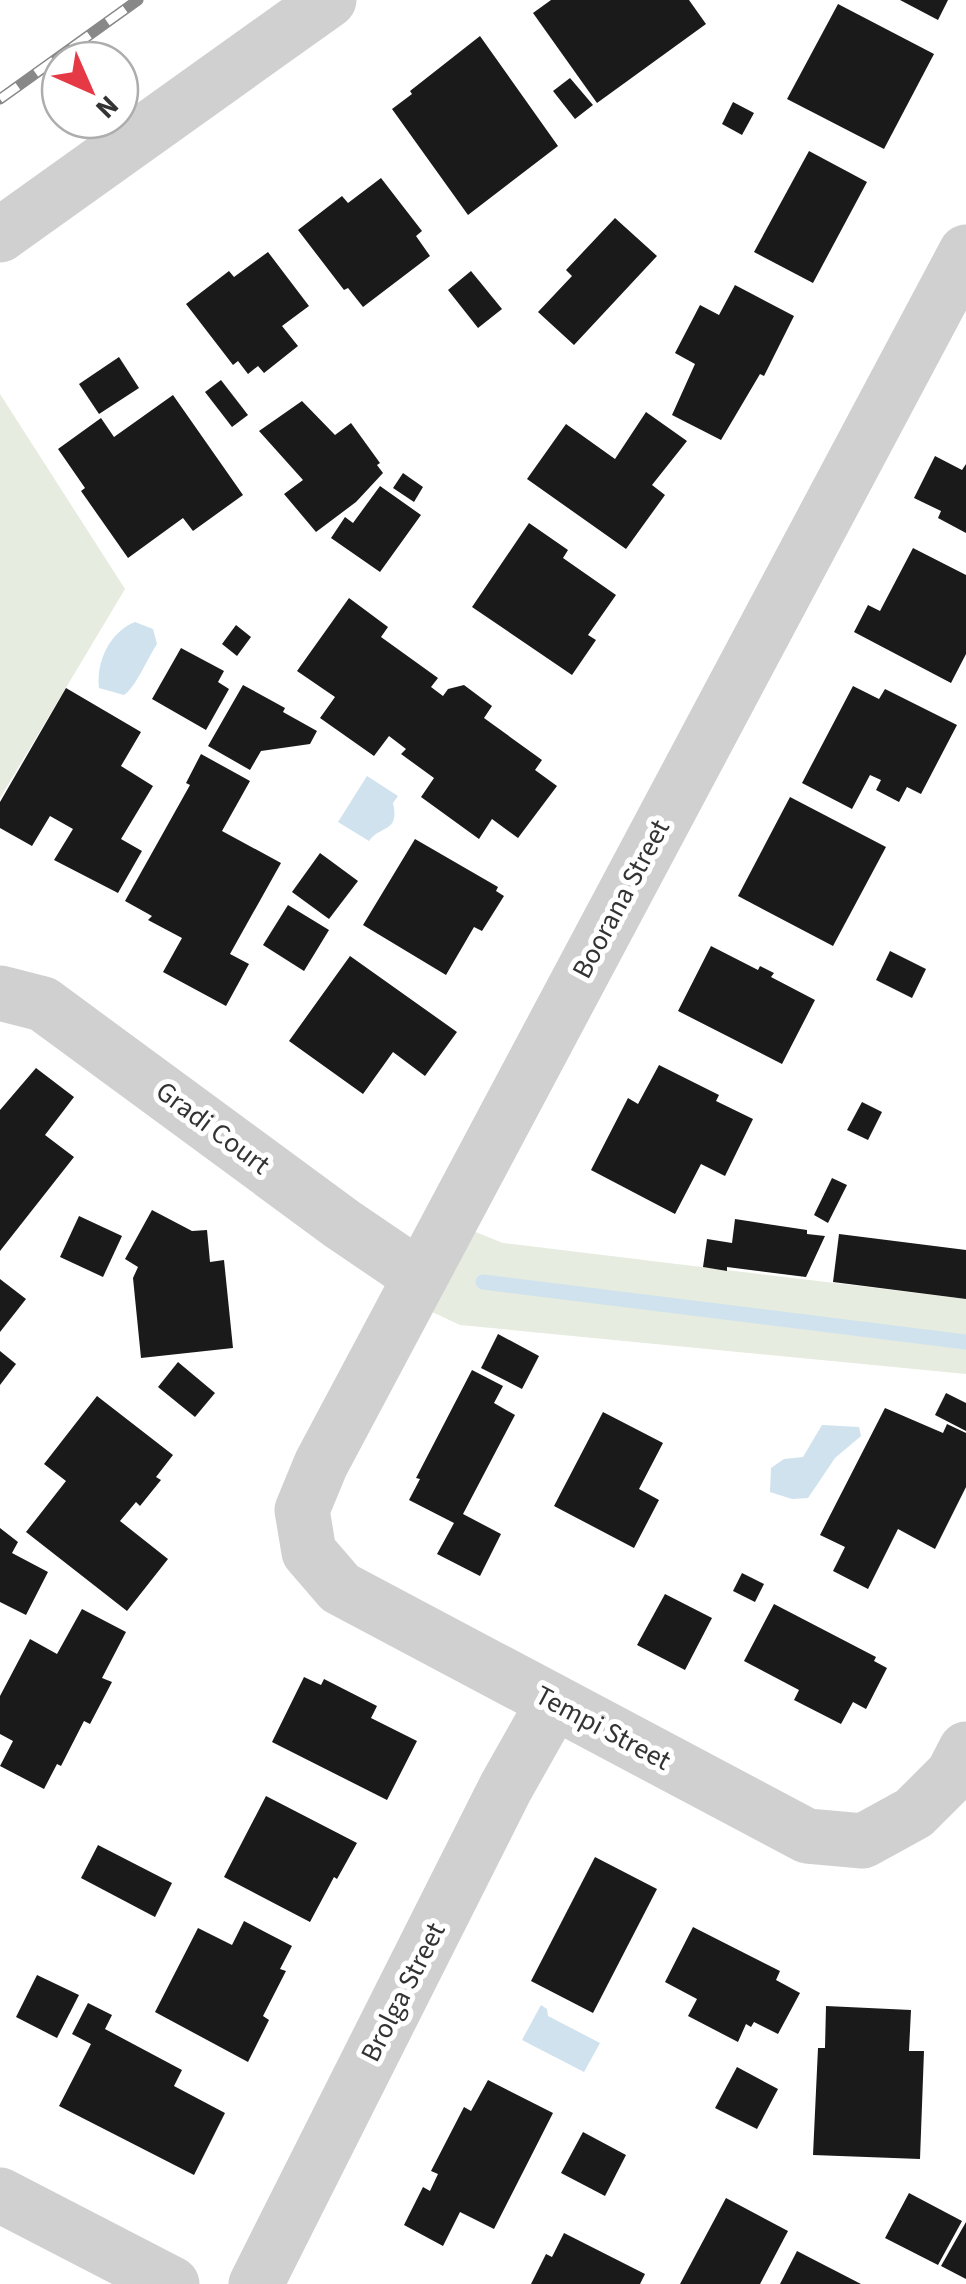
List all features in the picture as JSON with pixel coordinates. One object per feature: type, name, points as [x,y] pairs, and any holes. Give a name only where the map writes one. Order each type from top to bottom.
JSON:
[{"type":"street","points":[[0,235],[329,0]]},
{"type":"street","name":"Boorana Street","points":[[309,1552],[302,1510],[321,1464],[966,252]]},
{"type":"street","name":"Gradi Court","points":[[0,993],[43,1004],[420,1277]]},
{"type":"street","name":"Tempi Street","points":[[309,1552],[340,1588],[807,1836],[863,1842],[914,1812],[953,1774],[966,1749]]},
{"type":"street","name":"Brolga Street","points":[[256,2284],[506,1787],[554,1702]]},
{"type":"street","points":[[0,2195],[172,2284]]},
{"type":"shaded area","points":[[0,394],[125,589],[0,798]]},
{"type":"shaded area","points":[[473,1231],[503,1243],[966,1299],[966,1374],[460,1325],[430,1311]]},
{"type":"water","points":[[135,622],[153,629],[157,644],[124,695],[99,688],[106,649],[118,633]]},
{"type":"water","points":[[367,776],[398,796],[393,803],[391,824],[369,841],[338,822]]},
{"type":"water","points":[[822,1425],[859,1427],[861,1436],[835,1458],[808,1498],[792,1499],[770,1492],[771,1468],[784,1459],[803,1457]]},
{"type":"water","points":[[541,2005],[548,2016],[600,2043],[584,2072],[522,2040]]},
{"type":"building","points":[[551,0],[689,0],[706,24],[597,103],[533,13]]},
{"type":"building","points":[[900,0],[948,0],[938,20]]},
{"type":"building","points":[[838,4],[934,54],[884,149],[787,99]]},
{"type":"building","points":[[480,36],[558,146],[468,215],[392,109]]},
{"type":"building","points":[[570,78],[593,105],[575,119],[553,91]]},
{"type":"building","points":[[733,102],[754,113],[742,135],[722,124]]},
{"type":"building","points":[[809,151],[867,182],[813,283],[754,252]]},
{"type":"building","points":[[381,178],[422,231],[416,236],[430,256],[363,307],[348,288],[344,290],[298,230],[342,196],[348,203]]},
{"type":"building","points":[[615,218],[657,256],[574,345],[538,312],[572,276],[566,270]]},
{"type":"building","points":[[268,252],[309,306],[282,326],[298,346],[264,373],[258,366],[248,374],[238,361],[233,365],[186,304],[229,271],[234,277]]},
{"type":"building","points":[[471,271],[502,309],[478,328],[448,290]]},
{"type":"building","points":[[735,285],[794,316],[764,376],[760,374],[721,440],[672,415],[695,364],[675,353],[700,305],[719,315]]},
{"type":"building","points":[[119,357],[139,388],[99,414],[79,384]]},
{"type":"building","points":[[221,380],[248,415],[232,427],[205,392]]},
{"type":"building","points":[[173,395],[243,495],[193,531],[183,518],[128,558],[81,491],[85,488],[58,449],[101,418],[114,437]]},
{"type":"building","points":[[302,401],[335,435],[351,423],[383,473],[356,502],[316,532],[284,494],[303,480],[259,431]]},
{"type":"building","points":[[646,412],[687,441],[652,485],[665,495],[626,549],[527,479],[566,424],[615,459]]},
{"type":"building","points":[[935,456],[962,470],[966,464],[966,533],[938,518],[941,511],[914,498]]},
{"type":"building","points":[[403,473],[423,487],[414,502],[393,488]]},
{"type":"building","points":[[380,486],[421,515],[380,572],[331,538],[345,517],[353,523]]},
{"type":"building","points":[[529,523],[568,550],[563,558],[616,595],[588,635],[596,640],[572,675],[472,607]]},
{"type":"building","points":[[913,548],[966,575],[966,654],[951,683],[854,632],[868,605],[880,611]]},
{"type":"building","points":[[349,598],[388,627],[381,637],[438,678],[431,687],[443,696],[448,689],[464,685],[492,706],[484,718],[542,760],[535,770],[557,786],[518,838],[492,819],[479,839],[421,797],[434,778],[401,754],[406,749],[389,736],[374,756],[320,718],[335,697],[297,671]]},
{"type":"building","points":[[236,625],[251,637],[237,656],[222,644]]},
{"type":"building","points":[[181,648],[224,671],[218,682],[229,689],[206,730],[152,699]]},
{"type":"building","points":[[243,685],[317,731],[310,744],[261,751],[250,770],[208,746]]},
{"type":"building","points":[[853,686],[879,699],[885,689],[957,725],[921,794],[907,787],[899,802],[876,790],[881,780],[870,775],[852,809],[802,783]]},
{"type":"building","points":[[66,688],[141,732],[121,766],[153,786],[121,839],[142,851],[118,893],[54,860],[73,829],[50,816],[32,846],[0,828],[0,802]]},
{"type":"building","points":[[201,754],[250,781],[222,831],[281,863],[230,954],[249,964],[226,1006],[163,972],[182,938],[148,920],[152,916],[125,901],[190,785],[186,783]]},
{"type":"building","points":[[790,797],[886,847],[833,946],[738,896]]},
{"type":"building","points":[[415,839],[498,887],[496,891],[504,896],[482,931],[474,927],[446,975],[363,925]]},
{"type":"building","points":[[320,853],[358,881],[329,919],[292,892]]},
{"type":"building","points":[[288,905],[329,930],[304,971],[263,945]]},
{"type":"building","points":[[711,946],[758,970],[760,966],[774,973],[771,977],[815,1000],[782,1064],[678,1011]]},
{"type":"building","points":[[890,951],[926,969],[912,998],[876,980]]},
{"type":"building","points":[[350,956],[457,1032],[425,1076],[393,1052],[363,1094],[289,1041]]},
{"type":"building","points":[[659,1065],[719,1095],[716,1101],[753,1119],[725,1176],[701,1164],[675,1214],[591,1170],[628,1098],[638,1104]]},
{"type":"building","points":[[36,1068],[74,1097],[45,1135],[74,1157],[0,1251],[0,1110]]},
{"type":"building","points":[[862,1102],[882,1112],[868,1140],[847,1130]]},
{"type":"building","points":[[832,1178],[847,1185],[828,1223],[814,1215]]},
{"type":"building","points":[[152,1210],[192,1231],[207,1230],[210,1262],[224,1260],[233,1348],[141,1358],[133,1278],[138,1267],[125,1259]]},
{"type":"building","points":[[79,1216],[122,1236],[103,1277],[60,1257]]},
{"type":"building","points":[[735,1219],[825,1236],[806,1277],[703,1267],[707,1239],[732,1243]]},
{"type":"building","points":[[839,1234],[966,1250],[966,1299],[833,1282]]},
{"type":"building","points":[[0,1279],[26,1299],[0,1332]]},
{"type":"building","points":[[498,1334],[539,1356],[522,1389],[481,1368]]},
{"type":"building","points":[[0,1351],[16,1364],[0,1385]]},
{"type":"building","points":[[178,1362],[215,1393],[195,1417],[158,1387]]},
{"type":"building","points":[[472,1370],[503,1386],[494,1403],[515,1415],[463,1514],[501,1534],[480,1576],[437,1554],[454,1523],[409,1500],[420,1479],[416,1478]]},
{"type":"building","points":[[946,1393],[966,1403],[966,1431],[935,1415]]},
{"type":"building","points":[[97,1396],[173,1455],[156,1477],[161,1480],[140,1506],[136,1502],[120,1521],[168,1559],[127,1611],[26,1532],[66,1481],[44,1464]]},
{"type":"building","points":[[885,1408],[943,1433],[947,1424],[966,1433],[966,1487],[935,1549],[898,1529],[868,1589],[833,1571],[845,1547],[820,1535]]},
{"type":"building","points":[[603,1412],[663,1443],[639,1489],[659,1500],[634,1548],[554,1506]]},
{"type":"building","points":[[0,1528],[18,1542],[12,1553],[48,1572],[26,1615],[0,1602]]},
{"type":"building","points":[[742,1573],[764,1584],[755,1602],[733,1591]]},
{"type":"building","points":[[665,1594],[712,1618],[685,1670],[637,1645]]},
{"type":"building","points":[[774,1604],[876,1657],[874,1661],[887,1668],[866,1709],[853,1702],[841,1724],[794,1700],[799,1690],[744,1661]]},
{"type":"building","points":[[82,1609],[126,1632],[102,1678],[112,1682],[90,1724],[84,1721],[44,1789],[0,1766],[13,1741],[0,1734],[0,1696],[30,1639],[57,1654]]},
{"type":"building","points":[[304,1677],[321,1685],[324,1679],[377,1706],[371,1718],[417,1741],[387,1800],[272,1742]]},
{"type":"building","points":[[266,1796],[357,1843],[310,1922],[224,1877]]},
{"type":"building","points":[[98,1845],[172,1883],[155,1917],[81,1878]]},
{"type":"building","points":[[595,1857],[657,1889],[593,2013],[531,1981]]},
{"type":"building","points":[[244,1921],[292,1946],[280,1969],[286,1971],[263,2016],[269,2020],[248,2062],[155,2012],[198,1928],[232,1945]]},
{"type":"building","points":[[693,1927],[780,1971],[776,1980],[800,1993],[778,2034],[754,2022],[751,2027],[746,2024],[738,2042],[688,2016],[697,1999],[665,1982]]},
{"type":"building","points":[[37,1975],[79,1995],[57,2038],[16,2017]]},
{"type":"building","points":[[88,2003],[112,2015],[105,2029],[182,2070],[174,2086],[225,2113],[194,2175],[59,2106],[91,2044],[72,2034]]},
{"type":"building","points":[[826,2006],[911,2010],[909,2051],[924,2051],[920,2159],[813,2155],[818,2048],[825,2048]]},
{"type":"building","points":[[737,2067],[778,2089],[757,2129],[715,2108]]},
{"type":"building","points":[[488,2080],[553,2113],[494,2229],[460,2212],[443,2246],[404,2225],[423,2187],[430,2191],[438,2174],[431,2171],[464,2107],[471,2111]]},
{"type":"building","points":[[583,2132],[626,2155],[605,2196],[561,2173]]},
{"type":"building","points":[[909,2193],[962,2221],[938,2265],[885,2238]]},
{"type":"building","points":[[726,2198],[788,2231],[760,2284],[680,2284]]},
{"type":"building","points":[[966,2222],[966,2279],[941,2266]]},
{"type":"building","points":[[564,2233],[645,2274],[640,2284],[531,2284],[546,2254],[552,2257]]},
{"type":"building","points":[[797,2251],[861,2284],[780,2284]]},
{"type":"waterway","points":[[483,1282],[966,1342]]},
{"type":"railway","points":[[0,99],[138,0]]}]
